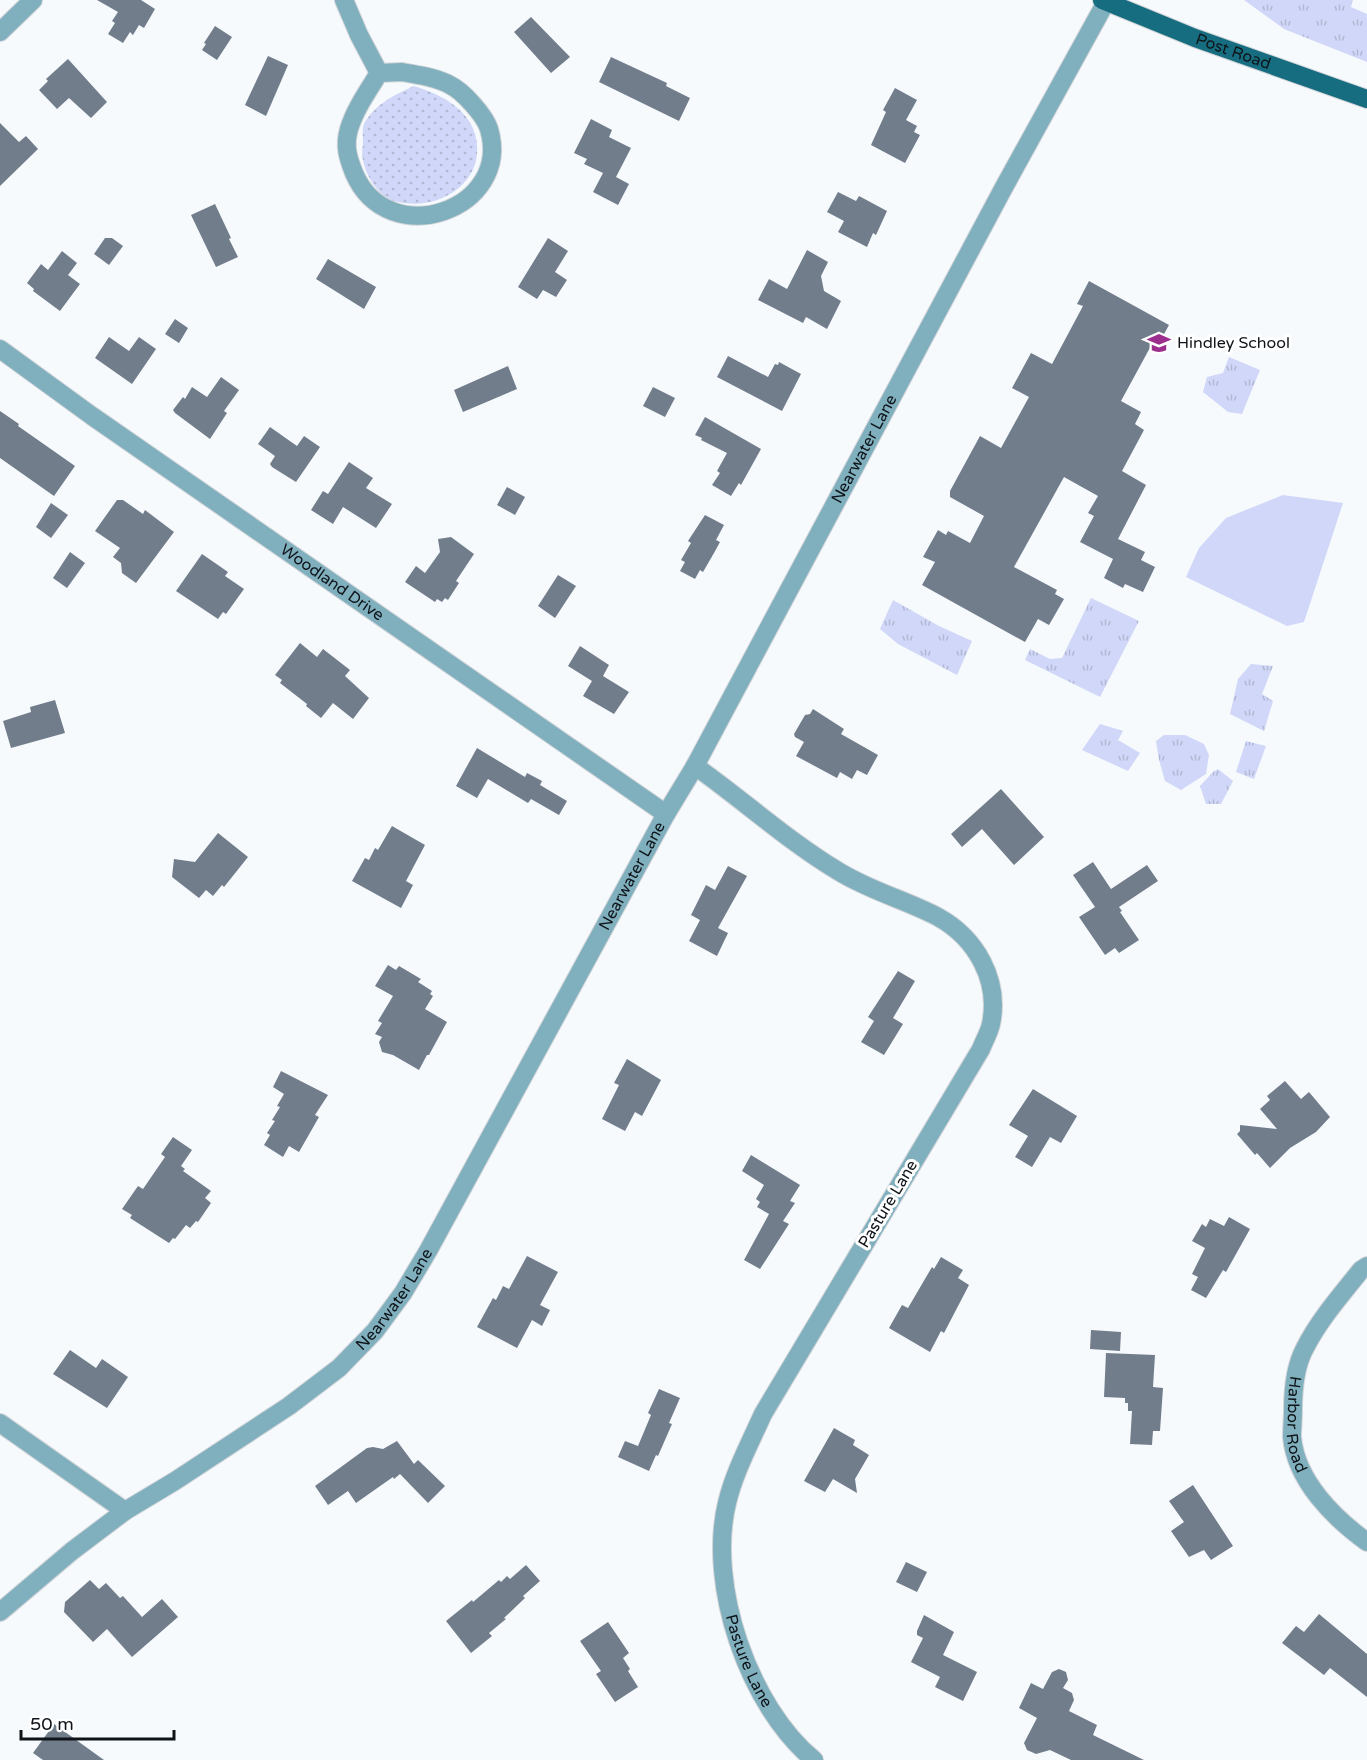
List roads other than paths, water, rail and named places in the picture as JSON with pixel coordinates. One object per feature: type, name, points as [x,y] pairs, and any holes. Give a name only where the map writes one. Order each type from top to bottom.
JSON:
[{"type":"main road","name":"Post Road","points":[[1104,1],[1195,38],[1367,99]]},
{"type":"street","points":[[0,32],[33,0]]},
{"type":"street","points":[[344,0],[359,36],[379,73]]},
{"type":"street","name":"Nearwater Lane","points":[[0,1612],[72,1551],[125,1511],[175,1481],[295,1401],[339,1368],[375,1331],[403,1293],[666,814],[695,766],[1104,1]]},
{"type":"street","points":[[402,72],[451,85],[472,103],[487,124],[493,143],[491,165],[478,188],[464,202],[435,215],[409,216],[381,207],[360,186],[346,153],[348,130],[379,73],[402,72]]},
{"type":"street","name":"Woodland Drive","points":[[0,349],[101,423],[666,814]]},
{"type":"street","name":"Pasture Lane","points":[[695,766],[838,871],[883,895],[938,918],[959,933],[972,945],[983,963],[992,986],[991,1026],[981,1049],[763,1414],[727,1503],[722,1546],[725,1593],[741,1651],[761,1694],[796,1746],[814,1760]]},
{"type":"street","name":"Harbor Road","points":[[1367,1266],[1361,1270],[1335,1304],[1304,1349],[1293,1389],[1292,1439],[1302,1469],[1319,1498],[1343,1525],[1367,1542]]},
{"type":"street","points":[[0,1423],[125,1511]]},
{"type":"place","name":"Hindley School","points":[[1159,343]]}]
